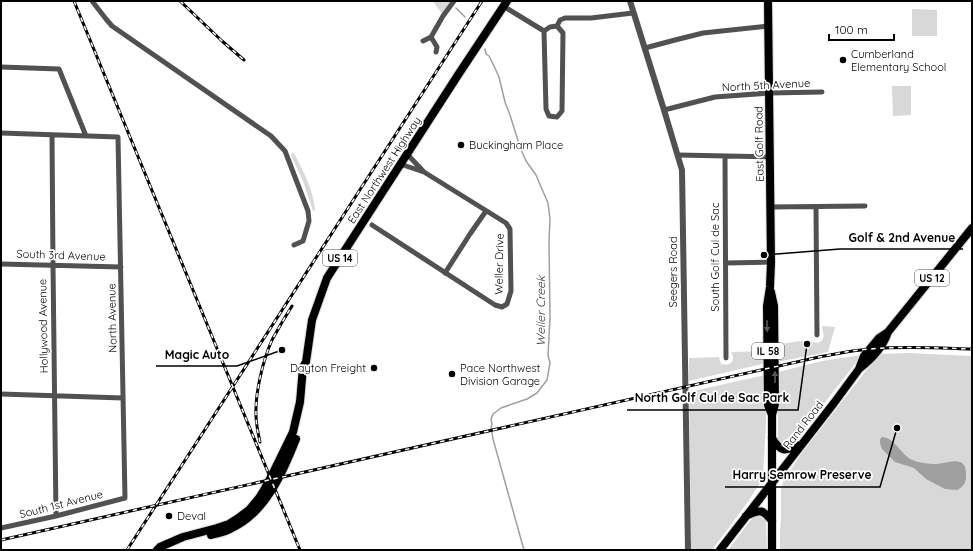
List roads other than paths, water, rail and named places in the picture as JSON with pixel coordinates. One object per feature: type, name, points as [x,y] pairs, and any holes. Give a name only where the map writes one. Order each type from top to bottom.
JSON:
[{"type":"main road","name":"East Golf Road","points":[[768,1],[770,287],[774,306],[776,404],[772,415],[772,550]]},
{"type":"main road","name":"East Northwest Highway","points":[[157,550],[183,536],[229,524],[249,510],[259,498],[293,432],[300,402],[303,366],[306,362],[312,320],[327,278],[505,4]]},
{"type":"main road","name":"Rand Road","points":[[720,550],[834,403],[859,369],[864,356],[879,338],[890,329],[972,228]]},
{"type":"main road","name":"East Northwest Highway","points":[[168,550],[179,544],[203,536],[224,532],[233,528],[254,513],[263,503],[285,464],[298,432],[305,403],[308,368],[306,362]]},
{"type":"main road","points":[[772,438],[783,450],[801,445]]},
{"type":"main road","points":[[745,517],[762,511],[772,520]]},
{"type":"street","points":[[92,1],[112,26],[271,136],[285,151],[308,211],[309,221],[303,241],[294,245]]},
{"type":"street","points":[[423,41],[431,37],[454,1]]},
{"type":"street","name":"Seegers Road","points":[[630,1],[681,165],[683,185],[688,550]]},
{"type":"street","points":[[505,4],[544,32]]},
{"type":"street","points":[[557,26],[560,20],[565,18],[591,18],[634,13]]},
{"type":"street","points":[[544,32],[546,109],[549,116],[557,117],[562,111],[563,33],[557,26]]},
{"type":"street","points":[[544,32],[550,27],[557,26]]},
{"type":"street","points":[[645,48],[703,33],[768,26]]},
{"type":"street","points":[[431,37],[437,47],[436,52]]},
{"type":"street","points":[[1,67],[59,69],[86,136],[1,134]]},
{"type":"street","name":"North 5th Avenue","points":[[664,110],[715,97],[769,92],[822,92]]},
{"type":"street","name":"Hollywood Avenue","points":[[52,135],[56,516]]},
{"type":"street","name":"North Avenue","points":[[86,136],[118,137],[125,498]]},
{"type":"street","points":[[407,154],[424,172]]},
{"type":"street","points":[[678,155],[770,157]]},
{"type":"street","name":"South Golf Cul de Sac","points":[[724,157],[726,358]]},
{"type":"street","points":[[372,225],[445,273],[486,211],[424,172],[400,164]]},
{"type":"street","points":[[770,207],[865,206]]},
{"type":"street","points":[[816,207],[816,336]]},
{"type":"street","name":"Weller Drive","points":[[445,273],[495,305],[502,307],[508,304],[510,291],[510,229],[506,223],[486,211]]},
{"type":"street","points":[[726,263],[771,262]]},
{"type":"street","name":"South 3rd Avenue","points":[[1,264],[121,267]]},
{"type":"street","points":[[1,394],[123,398]]},
{"type":"street","name":"South 1st Avenue","points":[[1,528],[56,516],[125,498]]},
{"type":"waterway","name":"Weller Creek","points":[[456,8],[465,17]]},
{"type":"waterway","name":"Weller Creek","points":[[485,49],[486,54],[489,56],[499,77],[505,102],[520,147],[526,161],[536,175],[548,203],[550,219],[550,318],[548,355],[550,363],[547,380],[537,393],[527,399],[501,408],[493,414],[491,419],[493,439],[524,550]]},
{"type":"railway","points":[[74,1],[300,550]]},
{"type":"railway","points":[[180,1],[244,60]]},
{"type":"railway","points":[[127,550],[482,1]]},
{"type":"railway","points":[[260,442],[256,422],[256,406],[260,377],[272,340],[292,306]]},
{"type":"railway","points":[[1,540],[819,357],[858,350],[883,348],[972,349]]},
{"type":"place","name":"Cumberland Elementary School","points":[[843,60]]},
{"type":"place","name":"Buckingham Place","points":[[461,145]]},
{"type":"place","name":"Golf & 2nd Avenue","points":[[764,255]]},
{"type":"place","name":"North Golf Cul de Sac Park","points":[[807,344]]},
{"type":"place","name":"Magic Auto","points":[[282,350]]},
{"type":"place","name":"Dayton Freight","points":[[374,368]]},
{"type":"place","name":"Pace Northwest Division Garage","points":[[452,374]]},
{"type":"place","name":"Harry Semrow Preserve","points":[[897,428]]},
{"type":"place","name":"Deval","points":[[169,516]]}]
